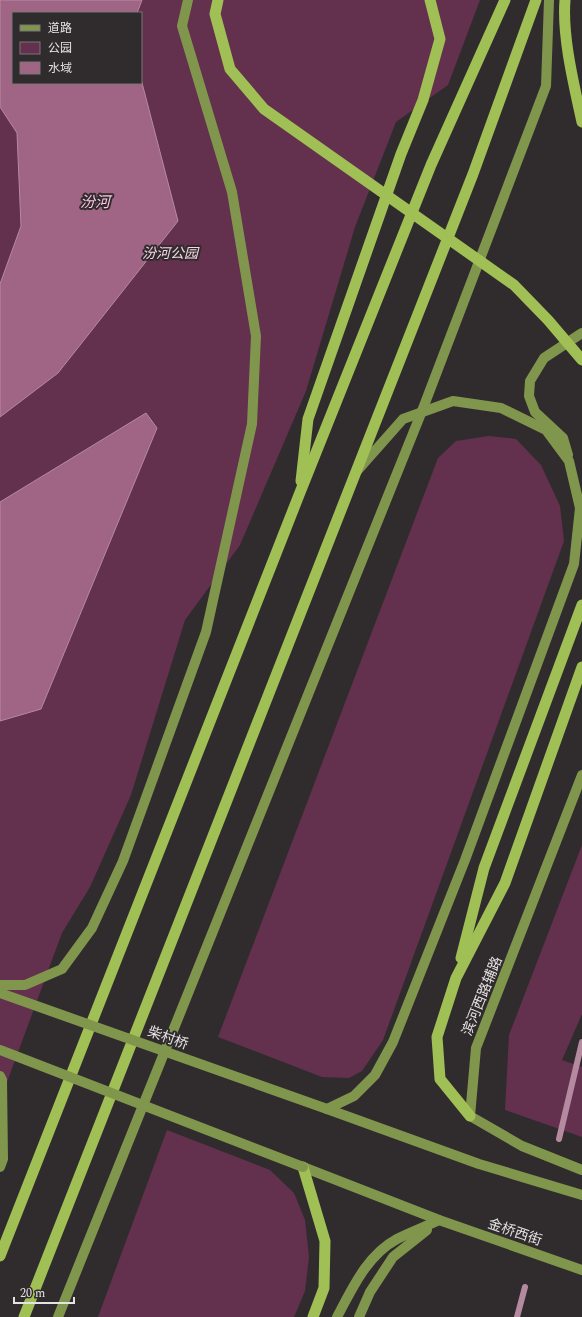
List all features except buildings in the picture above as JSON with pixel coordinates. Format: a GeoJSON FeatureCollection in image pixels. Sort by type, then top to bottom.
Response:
{"type":"FeatureCollection","features":[{"type":"Feature","properties":{"kind":"highway"},"geometry":{"type":"LineString","coordinates":[[218,0],[214,14],[230,69],[264,109],[514,285],[548,320],[582,360]]}},
{"type":"Feature","properties":{"kind":"highway"},"geometry":{"type":"LineString","coordinates":[[299,495],[308,419],[401,154],[423,100],[440,39],[430,0]]}},
{"type":"Feature","properties":{"kind":"highway"},"geometry":{"type":"LineString","coordinates":[[0,1256],[299,495],[431,165],[505,0]]}},
{"type":"Feature","properties":{"kind":"highway"},"geometry":{"type":"LineString","coordinates":[[24,1317],[473,174],[536,0]]}},
{"type":"Feature","properties":{"kind":"highway"},"geometry":{"type":"LineString","coordinates":[[565,0],[563,14],[574,88],[582,122]]}},
{"type":"Feature","properties":{"kind":"highway"},"geometry":{"type":"LineString","coordinates":[[470,1116],[440,1079],[436,1037],[456,978],[484,868],[582,605]]}},
{"type":"Feature","properties":{"kind":"highway"},"geometry":{"type":"LineString","coordinates":[[456,978],[505,883],[582,667]]}},
{"type":"Feature","properties":{"kind":"highway"},"geometry":{"type":"LineString","coordinates":[[303,1167],[325,1241],[324,1288],[313,1317]]}},
{"type":"Feature","properties":{"kind":"main road"},"geometry":{"type":"LineString","coordinates":[[0,985],[25,985],[62,969],[92,928],[123,861],[206,632],[252,424],[256,336],[232,192],[182,26],[188,0]]}},
{"type":"Feature","properties":{"kind":"main road"},"geometry":{"type":"LineString","coordinates":[[58,1317],[422,411],[546,86],[549,0]]}},
{"type":"Feature","properties":{"kind":"main road"},"geometry":{"type":"LineString","coordinates":[[327,1109],[354,1096],[375,1075],[394,1042],[465,860],[574,564],[580,508],[569,460],[563,438],[535,412],[529,396],[530,381],[544,358],[582,333]]}},
{"type":"Feature","properties":{"kind":"main road"},"geometry":{"type":"LineString","coordinates":[[356,472],[403,419],[453,401],[501,408],[546,430],[569,460]]}},
{"type":"Feature","properties":{"kind":"main road","name":"滨河西路辅路"},"geometry":{"type":"LineString","coordinates":[[470,1116],[476,1048],[582,775]]}},
{"type":"Feature","properties":{"kind":"main road","name":"柴村桥"},"geometry":{"type":"LineString","coordinates":[[0,993],[479,1164],[582,1195]]}},
{"type":"Feature","properties":{"kind":"main road"},"geometry":{"type":"LineString","coordinates":[[0,1050],[303,1167]]}},
{"type":"Feature","properties":{"kind":"main road"},"geometry":{"type":"LineString","coordinates":[[0,1076],[2,1080],[3,1159],[0,1166]]}},
{"type":"Feature","properties":{"kind":"main road"},"geometry":{"type":"LineString","coordinates":[[470,1116],[522,1146],[582,1170]]}},
{"type":"Feature","properties":{"kind":"main road","name":"金桥西街"},"geometry":{"type":"LineString","coordinates":[[303,1167],[439,1220],[582,1270]]}},
{"type":"Feature","properties":{"kind":"main road"},"geometry":{"type":"LineString","coordinates":[[337,1317],[354,1286],[373,1258],[395,1240],[439,1220]]}},
{"type":"Feature","properties":{"kind":"main road"},"geometry":{"type":"LineString","coordinates":[[359,1317],[370,1292],[393,1257],[439,1220]]}},
{"type":"Feature","properties":{"kind":"green space","name":"汾河公园"},"geometry":{"type":"Polygon","coordinates":[[[0,0],[480,0],[448,85],[396,122],[355,227],[306,391],[240,545],[185,620],[131,795],[90,887],[62,933],[0,1101],[0,0]]]}},
{"type":"Feature","properties":{"kind":"green space"},"geometry":{"type":"Polygon","coordinates":[[[489,436],[516,439],[541,465],[560,506],[564,541],[383,1040],[362,1071],[349,1078],[322,1077],[218,1037],[438,458],[456,441],[489,436]]]}},
{"type":"Feature","properties":{"kind":"green space"},"geometry":{"type":"Polygon","coordinates":[[[582,845],[582,1014],[562,1060],[582,1067],[582,1137],[505,1110],[509,1035],[582,845]]]}},
{"type":"Feature","properties":{"kind":"green space"},"geometry":{"type":"Polygon","coordinates":[[[167,1130],[270,1170],[294,1193],[305,1220],[309,1257],[305,1291],[294,1317],[98,1317],[167,1130]]]}},
{"type":"Feature","properties":{"kind":"water","name":"汾河"},"geometry":{"type":"Polygon","coordinates":[[[0,0],[142,0],[137,12],[12,12],[12,84],[142,83],[178,221],[58,373],[0,417],[0,284],[21,226],[17,133],[0,107],[0,0]]]}},
{"type":"Feature","properties":{"kind":"water"},"geometry":{"type":"Polygon","coordinates":[[[146,413],[157,428],[41,709],[0,721],[0,502],[146,413]]]}},
{"type":"Feature","properties":{"kind":"waterway"},"geometry":{"type":"LineString","coordinates":[[559,1139],[582,1042]]}},
{"type":"Feature","properties":{"kind":"waterway"},"geometry":{"type":"LineString","coordinates":[[517,1317],[525,1287]]}}]}
